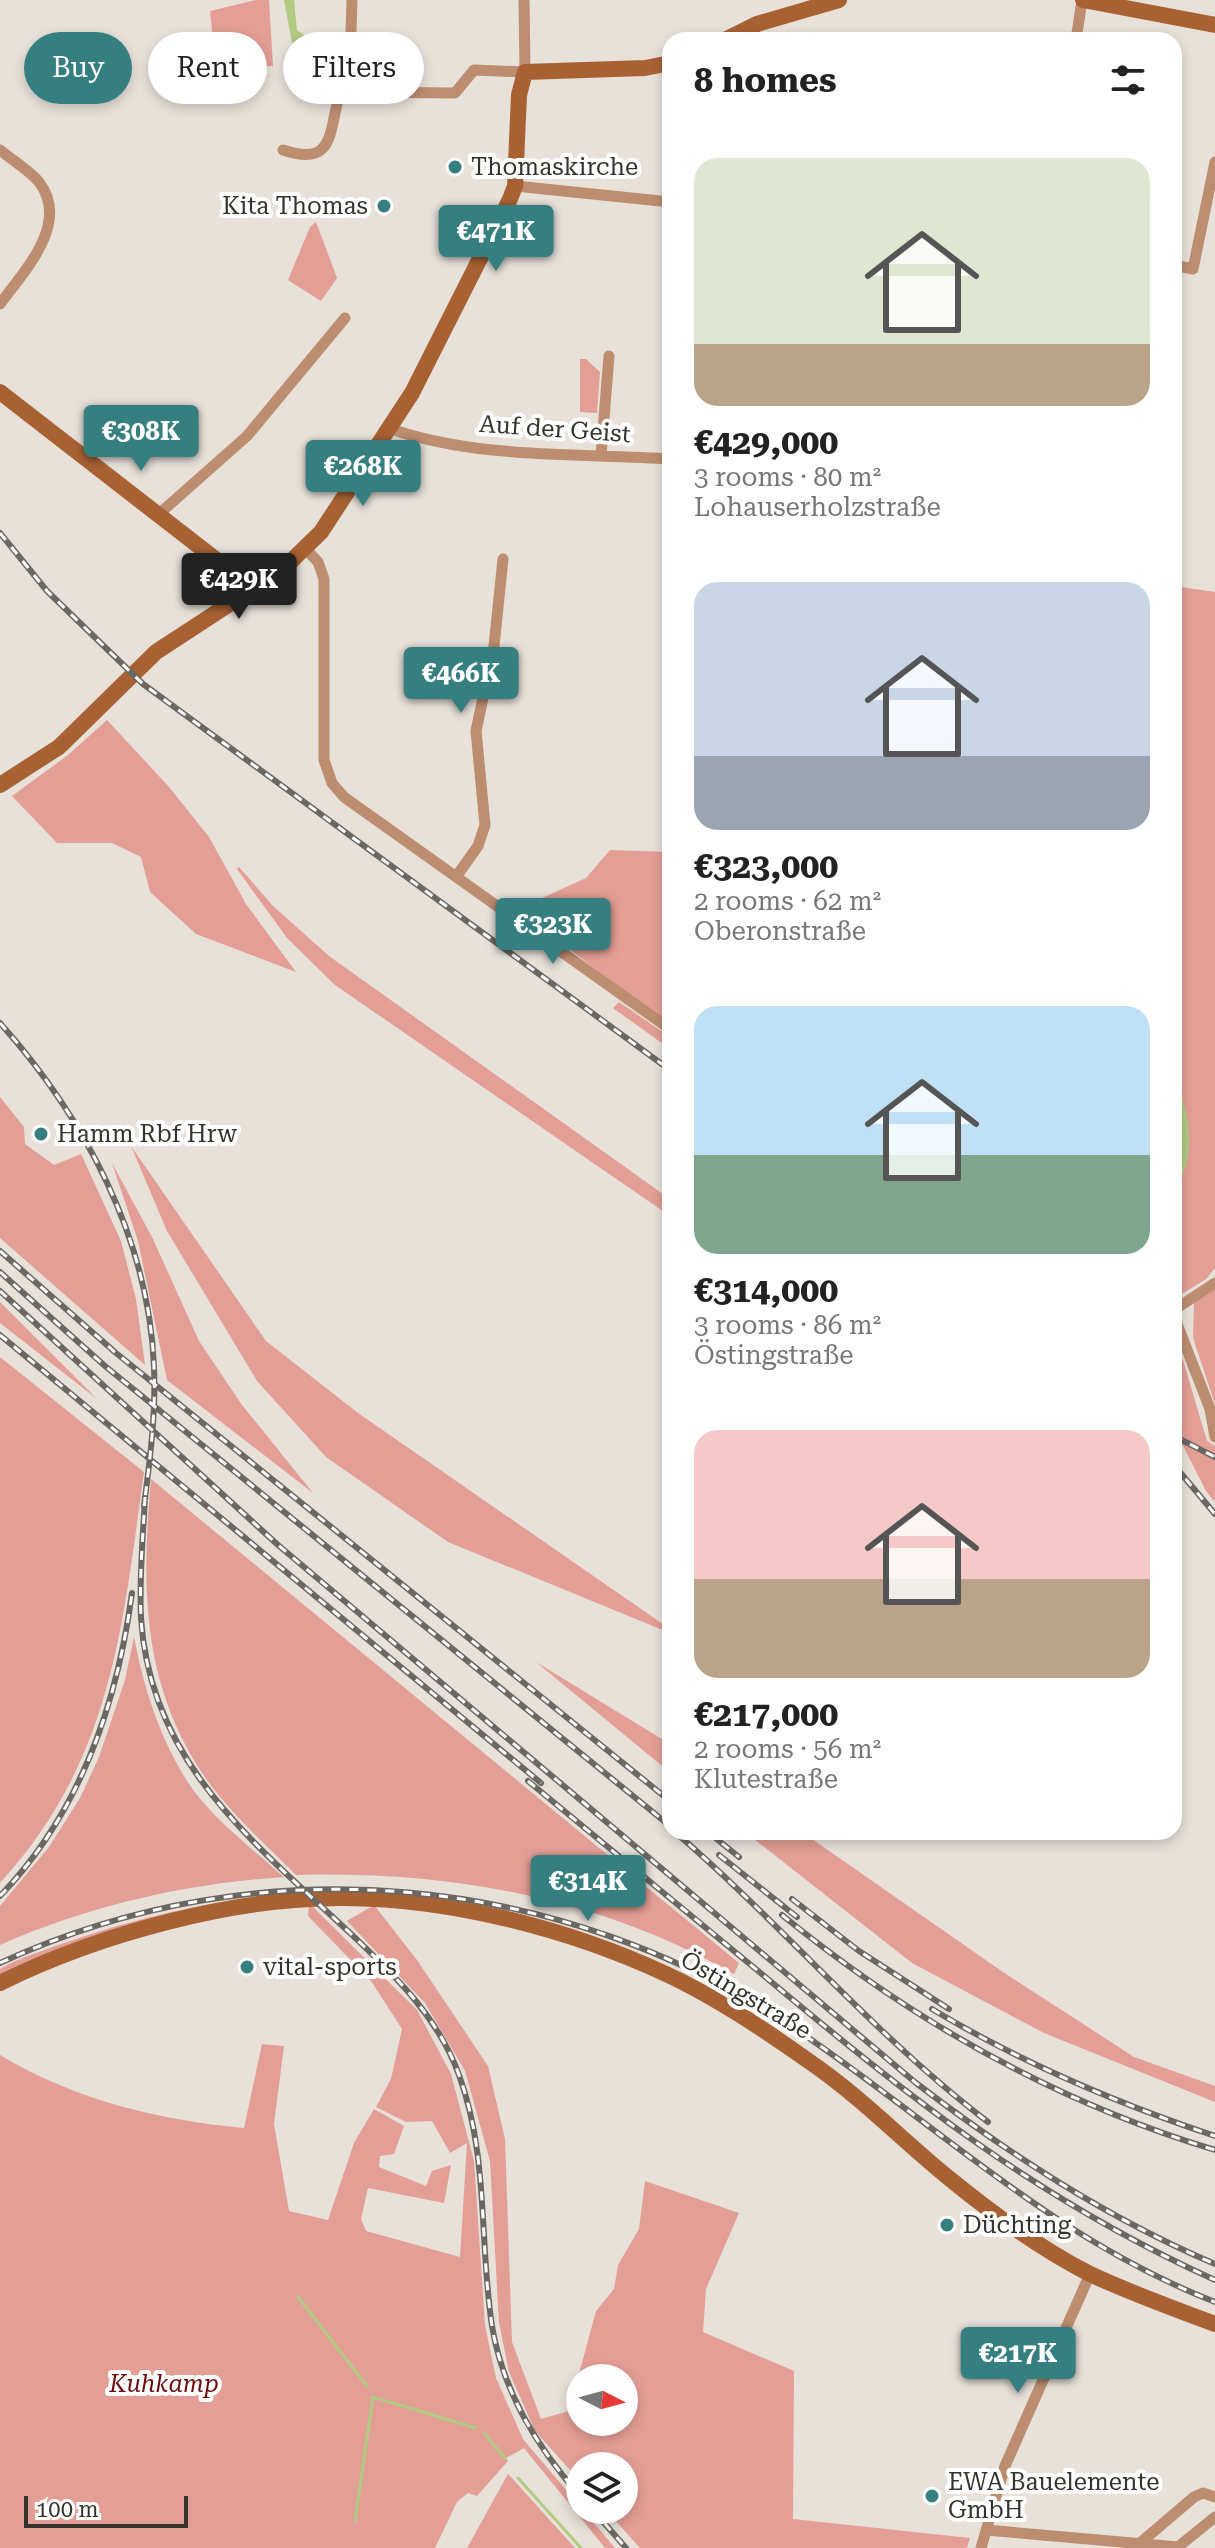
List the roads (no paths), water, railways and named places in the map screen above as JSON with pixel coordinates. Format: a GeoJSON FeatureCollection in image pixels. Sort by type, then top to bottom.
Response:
{"type":"FeatureCollection","features":[{"type":"Feature","properties":{"kind":"street"},"geometry":{"type":"LineString","coordinates":[[351,31],[352,0]]}},
{"type":"Feature","properties":{"kind":"street"},"geometry":{"type":"LineString","coordinates":[[0,785],[59,747],[144,662],[187,630],[254,589],[306,549],[332,517],[391,429],[457,306],[515,186],[519,95],[525,72],[524,0]]}},
{"type":"Feature","properties":{"kind":"street"},"geometry":{"type":"LineString","coordinates":[[741,32],[757,24],[839,0]]}},
{"type":"Feature","properties":{"kind":"street"},"geometry":{"type":"LineString","coordinates":[[1077,32],[1082,0],[1215,25]]}},
{"type":"Feature","properties":{"kind":"street"},"geometry":{"type":"LineString","coordinates":[[424,93],[455,93],[474,70],[525,72],[645,68],[662,65]]}},
{"type":"Feature","properties":{"kind":"street"},"geometry":{"type":"LineString","coordinates":[[283,150],[306,158],[317,154],[329,139],[337,104]]}},
{"type":"Feature","properties":{"kind":"street"},"geometry":{"type":"LineString","coordinates":[[0,150],[39,182],[48,206],[49,223],[43,245],[0,304]]}},
{"type":"Feature","properties":{"kind":"street"},"geometry":{"type":"LineString","coordinates":[[1182,267],[1193,269],[1215,162]]}},
{"type":"Feature","properties":{"kind":"street"},"geometry":{"type":"LineString","coordinates":[[515,186],[662,201]]}},
{"type":"Feature","properties":{"kind":"street"},"geometry":{"type":"LineString","coordinates":[[160,513],[247,436],[345,318]]}},
{"type":"Feature","properties":{"kind":"street"},"geometry":{"type":"LineString","coordinates":[[601,455],[609,356]]}},
{"type":"Feature","properties":{"kind":"street"},"geometry":{"type":"LineString","coordinates":[[0,392],[160,513],[254,589]]}},
{"type":"Feature","properties":{"kind":"street","name":"Auf der Geist"},"geometry":{"type":"LineString","coordinates":[[391,429],[421,439],[479,448],[662,459]]}},
{"type":"Feature","properties":{"kind":"street"},"geometry":{"type":"LineString","coordinates":[[306,549],[318,562],[324,579],[324,760],[332,783],[344,797],[662,1023]]}},
{"type":"Feature","properties":{"kind":"street"},"geometry":{"type":"LineString","coordinates":[[456,877],[478,846],[485,825],[476,731],[494,646],[503,559]]}},
{"type":"Feature","properties":{"kind":"street"},"geometry":{"type":"LineString","coordinates":[[1182,1305],[1215,1283]]}},
{"type":"Feature","properties":{"kind":"street"},"geometry":{"type":"LineString","coordinates":[[1182,1337],[1210,1409],[1215,1437]]}},
{"type":"Feature","properties":{"kind":"street","name":"Östingstraße"},"geometry":{"type":"LineString","coordinates":[[0,1983],[78,1950],[160,1924],[306,1901],[344,1898],[421,1905],[526,1925],[664,1973],[740,2016],[856,2097],[943,2174],[1000,2217],[1090,2274],[1215,2324]]}},
{"type":"Feature","properties":{"kind":"street"},"geometry":{"type":"LineString","coordinates":[[981,2548],[1005,2466],[1090,2274]]}},
{"type":"Feature","properties":{"kind":"street"},"geometry":{"type":"LineString","coordinates":[[1139,2544],[1194,2497],[1203,2493],[1215,2497]]}},
{"type":"Feature","properties":{"kind":"street"},"geometry":{"type":"LineString","coordinates":[[986,2530],[1182,2546],[1215,2517]]}},
{"type":"Feature","properties":{"kind":"waterway"},"geometry":{"type":"LineString","coordinates":[[298,2297],[367,2386]]}},
{"type":"Feature","properties":{"kind":"waterway"},"geometry":{"type":"LineString","coordinates":[[355,2521],[373,2397],[476,2428]]}},
{"type":"Feature","properties":{"kind":"waterway"},"geometry":{"type":"LineString","coordinates":[[484,2433],[505,2458]]}},
{"type":"Feature","properties":{"kind":"waterway"},"geometry":{"type":"LineString","coordinates":[[518,2478],[581,2548]]}},
{"type":"Feature","properties":{"kind":"railway"},"geometry":{"type":"LineString","coordinates":[[0,533],[47,591],[143,684],[662,1064]]}},
{"type":"Feature","properties":{"kind":"railway"},"geometry":{"type":"LineString","coordinates":[[0,1023],[31,1059],[84,1139],[107,1182],[140,1272],[154,1367],[152,1436],[144,1506]]}},
{"type":"Feature","properties":{"kind":"railway"},"geometry":{"type":"LineString","coordinates":[[0,1251],[116,1353],[662,1795]]}},
{"type":"Feature","properties":{"kind":"railway"},"geometry":{"type":"LineString","coordinates":[[0,1272],[105,1366],[662,1819]]}},
{"type":"Feature","properties":{"kind":"railway"},"geometry":{"type":"LineString","coordinates":[[0,1291],[278,1545],[916,2083],[1060,2183],[1136,2226],[1215,2264]]}},
{"type":"Feature","properties":{"kind":"railway"},"geometry":{"type":"LineString","coordinates":[[0,1335],[541,1783]]}},
{"type":"Feature","properties":{"kind":"railway"},"geometry":{"type":"LineString","coordinates":[[1182,1440],[1215,1457]]}},
{"type":"Feature","properties":{"kind":"railway"},"geometry":{"type":"LineString","coordinates":[[1182,1475],[1215,1514]]}},
{"type":"Feature","properties":{"kind":"railway"},"geometry":{"type":"LineString","coordinates":[[145,1497],[141,1618],[149,1669],[164,1715],[185,1757],[212,1795],[277,1865],[398,1980],[427,2015],[450,2054],[459,2075],[475,2137],[488,2294],[497,2350],[504,2374],[524,2417],[566,2478]]}},
{"type":"Feature","properties":{"kind":"railway"},"geometry":{"type":"LineString","coordinates":[[0,1896],[28,1864],[52,1829],[90,1755],[116,1676],[132,1593]]}},
{"type":"Feature","properties":{"kind":"railway"},"geometry":{"type":"LineString","coordinates":[[528,1781],[817,2020],[978,2144],[1090,2216],[1215,2280]]}},
{"type":"Feature","properties":{"kind":"railway"},"geometry":{"type":"LineString","coordinates":[[684,1840],[754,1904],[868,2017],[988,2122]]}},
{"type":"Feature","properties":{"kind":"railway"},"geometry":{"type":"LineString","coordinates":[[718,1840],[739,1857]]}},
{"type":"Feature","properties":{"kind":"railway"},"geometry":{"type":"LineString","coordinates":[[719,1855],[797,1917]]}},
{"type":"Feature","properties":{"kind":"railway"},"geometry":{"type":"LineString","coordinates":[[0,1963],[99,1925],[201,1901],[305,1890],[409,1892],[511,1908],[612,1937],[708,1978],[800,2032],[1050,2214],[1102,2247],[1215,2302]]}},
{"type":"Feature","properties":{"kind":"railway"},"geometry":{"type":"LineString","coordinates":[[792,1899],[859,1951],[949,2009]]}},
{"type":"Feature","properties":{"kind":"railway"},"geometry":{"type":"LineString","coordinates":[[782,1915],[882,1989],[987,2054],[1098,2108],[1215,2150]]}},
{"type":"Feature","properties":{"kind":"railway"},"geometry":{"type":"LineString","coordinates":[[932,2009],[1000,2047],[1070,2080],[1215,2136]]}},
{"type":"Feature","properties":{"kind":"railway"},"geometry":{"type":"LineString","coordinates":[[605,2524],[626,2548]]}},
{"type":"Feature","properties":{"kind":"place","name":"Thomaskirche"},"geometry":{"type":"Point","coordinates":[455,167]}},
{"type":"Feature","properties":{"kind":"place","name":"Kita Thomas"},"geometry":{"type":"Point","coordinates":[384,206]}},
{"type":"Feature","properties":{"kind":"place","name":"Hamm Rbf Hrw"},"geometry":{"type":"Point","coordinates":[41,1134]}},
{"type":"Feature","properties":{"kind":"place","name":"vital-sports"},"geometry":{"type":"Point","coordinates":[247,1967]}},
{"type":"Feature","properties":{"kind":"place","name":"Düchting"},"geometry":{"type":"Point","coordinates":[947,2225]}},
{"type":"Feature","properties":{"kind":"place","name":"EWA Bauelemente GmbH"},"geometry":{"type":"Point","coordinates":[932,2496]}},
{"type":"Feature","properties":{"kind":"park label","name":"Kuhkamp"},"geometry":{"type":"Point","coordinates":[164,2384]}}]}
